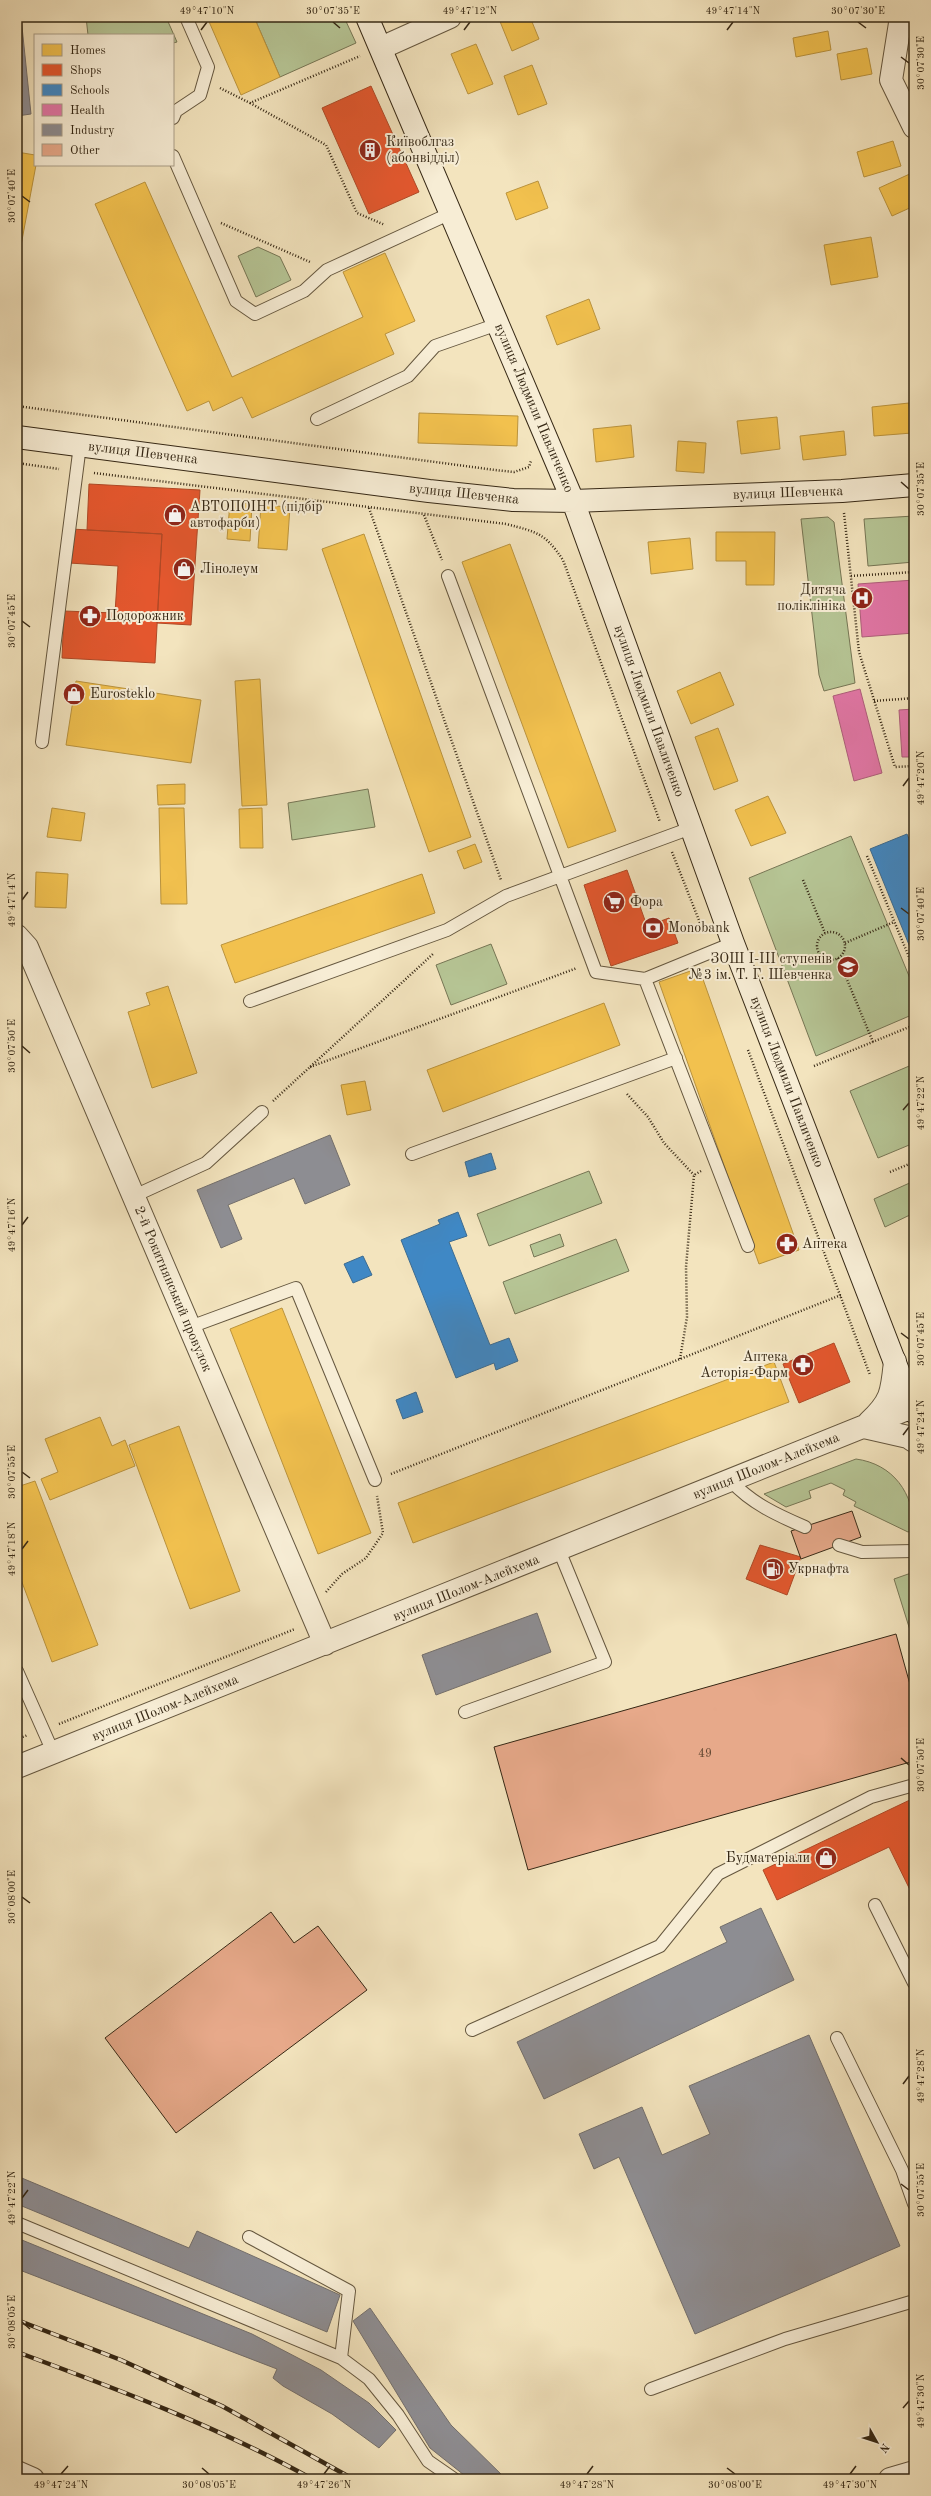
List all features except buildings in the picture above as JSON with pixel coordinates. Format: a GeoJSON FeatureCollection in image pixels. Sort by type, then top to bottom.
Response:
{"type":"FeatureCollection","features":[{"type":"Feature","properties":{"kind":"street","name":"вулиця Людмили Павличенко"},"geometry":{"type":"LineString","coordinates":[[367,17],[573,501],[733,943],[913,1409]]}},
{"type":"Feature","properties":{"kind":"street"},"geometry":{"type":"LineString","coordinates":[[381,48],[450,17]]}},
{"type":"Feature","properties":{"kind":"street"},"geometry":{"type":"LineString","coordinates":[[901,17],[891,80],[914,127]]}},
{"type":"Feature","properties":{"kind":"street","name":"вулиця Шевченка"},"geometry":{"type":"LineString","coordinates":[[17,437],[414,489],[513,500],[573,501],[842,491],[914,485]]}},
{"type":"Feature","properties":{"kind":"street","name":"2-й Рокитнянський провулок"},"geometry":{"type":"LineString","coordinates":[[17,936],[28,947],[325,1644]]}},
{"type":"Feature","properties":{"kind":"street"},"geometry":{"type":"LineString","coordinates":[[864,1427],[885,1408],[893,1388],[895,1361],[914,1372]]}},
{"type":"Feature","properties":{"kind":"street","name":"вулиця Шолом-Алейхема"},"geometry":{"type":"LineString","coordinates":[[17,1767],[864,1427],[913,1409]]}},
{"type":"Feature","properties":{"kind":"street"},"geometry":{"type":"LineString","coordinates":[[864,1427],[908,1437],[914,1441]]}},
{"type":"Feature","properties":{"kind":"street"},"geometry":{"type":"LineString","coordinates":[[17,2472],[33,2479]]}},
{"type":"Feature","properties":{"kind":"street"},"geometry":{"type":"LineString","coordinates":[[890,2479],[914,2472]]}},
{"type":"Feature","properties":{"kind":"lane"},"geometry":{"type":"LineString","coordinates":[[174,116],[176,111],[200,95],[208,67],[186,17]]}},
{"type":"Feature","properties":{"kind":"lane"},"geometry":{"type":"LineString","coordinates":[[174,158],[236,301],[255,314],[304,291],[327,270],[451,213]]}},
{"type":"Feature","properties":{"kind":"lane"},"geometry":{"type":"LineString","coordinates":[[317,419],[408,376],[435,346],[498,324]]}},
{"type":"Feature","properties":{"kind":"lane"},"geometry":{"type":"LineString","coordinates":[[42,742],[80,445]]}},
{"type":"Feature","properties":{"kind":"lane"},"geometry":{"type":"LineString","coordinates":[[448,576],[596,972],[645,979],[733,943]]}},
{"type":"Feature","properties":{"kind":"lane"},"geometry":{"type":"LineString","coordinates":[[250,1001],[447,930],[506,896],[691,828]]}},
{"type":"Feature","properties":{"kind":"lane"},"geometry":{"type":"LineString","coordinates":[[645,979],[748,1246]]}},
{"type":"Feature","properties":{"kind":"lane"},"geometry":{"type":"LineString","coordinates":[[412,1154],[676,1058]]}},
{"type":"Feature","properties":{"kind":"lane"},"geometry":{"type":"LineString","coordinates":[[134,1196],[206,1163],[262,1112]]}},
{"type":"Feature","properties":{"kind":"lane"},"geometry":{"type":"LineString","coordinates":[[190,1327],[296,1288],[375,1480]]}},
{"type":"Feature","properties":{"kind":"lane"},"geometry":{"type":"LineString","coordinates":[[731,1481],[744,1495],[763,1507],[805,1527]]}},
{"type":"Feature","properties":{"kind":"lane"},"geometry":{"type":"LineString","coordinates":[[839,1545],[862,1552],[914,1551]]}},
{"type":"Feature","properties":{"kind":"lane"},"geometry":{"type":"LineString","coordinates":[[465,1712],[605,1662],[559,1550]]}},
{"type":"Feature","properties":{"kind":"lane"},"geometry":{"type":"LineString","coordinates":[[17,1671],[53,1752]]}},
{"type":"Feature","properties":{"kind":"lane"},"geometry":{"type":"LineString","coordinates":[[472,2030],[660,1946],[718,1874],[871,1798],[914,1785]]}},
{"type":"Feature","properties":{"kind":"lane"},"geometry":{"type":"LineString","coordinates":[[876,1905],[910,1965],[914,1983]]}},
{"type":"Feature","properties":{"kind":"lane"},"geometry":{"type":"LineString","coordinates":[[837,2038],[902,2170],[914,2204]]}},
{"type":"Feature","properties":{"kind":"lane"},"geometry":{"type":"LineString","coordinates":[[17,2223],[341,2358],[369,2379],[398,2414],[428,2461],[454,2479]]}},
{"type":"Feature","properties":{"kind":"lane"},"geometry":{"type":"LineString","coordinates":[[249,2237],[349,2291],[341,2358]]}},
{"type":"Feature","properties":{"kind":"lane"},"geometry":{"type":"LineString","coordinates":[[651,2389],[785,2339],[914,2301]]}},
{"type":"Feature","properties":{"kind":"path"},"geometry":{"type":"LineString","coordinates":[[250,103],[381,48]]}},
{"type":"Feature","properties":{"kind":"path"},"geometry":{"type":"LineString","coordinates":[[205,81],[250,103],[326,145],[357,212],[405,234]]}},
{"type":"Feature","properties":{"kind":"path"},"geometry":{"type":"LineString","coordinates":[[198,212],[327,270]]}},
{"type":"Feature","properties":{"kind":"path"},"geometry":{"type":"LineString","coordinates":[[17,406],[495,470]]}},
{"type":"Feature","properties":{"kind":"path"},"geometry":{"type":"LineString","coordinates":[[360,482],[506,896]]}},
{"type":"Feature","properties":{"kind":"path"},"geometry":{"type":"LineString","coordinates":[[414,489],[448,576]]}},
{"type":"Feature","properties":{"kind":"path"},"geometry":{"type":"LineString","coordinates":[[842,491],[859,652],[895,767],[914,766]]}},
{"type":"Feature","properties":{"kind":"path"},"geometry":{"type":"LineString","coordinates":[[851,576],[914,572]]}},
{"type":"Feature","properties":{"kind":"path"},"geometry":{"type":"LineString","coordinates":[[874,701],[914,698]]}},
{"type":"Feature","properties":{"kind":"path"},"geometry":{"type":"LineString","coordinates":[[867,856],[914,969]]}},
{"type":"Feature","properties":{"kind":"path"},"geometry":{"type":"LineString","coordinates":[[803,880],[825,933]]}},
{"type":"Feature","properties":{"kind":"path"},"geometry":{"type":"LineString","coordinates":[[845,943],[894,922]]}},
{"type":"Feature","properties":{"kind":"path"},"geometry":{"type":"LineString","coordinates":[[262,1112],[441,947],[447,930]]}},
{"type":"Feature","properties":{"kind":"path"},"geometry":{"type":"LineString","coordinates":[[825,933],[838,934],[845,943],[844,951],[838,958],[825,959],[818,952],[817,944],[825,933]]}},
{"type":"Feature","properties":{"kind":"path"},"geometry":{"type":"LineString","coordinates":[[838,958],[873,1042]]}},
{"type":"Feature","properties":{"kind":"path"},"geometry":{"type":"LineString","coordinates":[[310,1068],[593,962]]}},
{"type":"Feature","properties":{"kind":"path"},"geometry":{"type":"LineString","coordinates":[[814,1066],[914,1025]]}},
{"type":"Feature","properties":{"kind":"path"},"geometry":{"type":"LineString","coordinates":[[614,1081],[648,1117],[664,1143],[694,1175],[686,1267],[687,1317],[679,1360]]}},
{"type":"Feature","properties":{"kind":"path"},"geometry":{"type":"LineString","coordinates":[[890,1172],[914,1162]]}},
{"type":"Feature","properties":{"kind":"path"},"geometry":{"type":"LineString","coordinates":[[694,1175],[716,1164]]}},
{"type":"Feature","properties":{"kind":"path"},"geometry":{"type":"LineString","coordinates":[[310,1610],[342,1574],[366,1558],[383,1533],[375,1480],[841,1295],[869,1370],[870,1381]]}},
{"type":"Feature","properties":{"kind":"green space"},"geometry":{"type":"Polygon","coordinates":[[[86,17],[166,17],[173,34],[88,34],[86,17]]]}},
{"type":"Feature","properties":{"kind":"green space"},"geometry":{"type":"Polygon","coordinates":[[[254,17],[344,17],[356,43],[280,77],[254,17]]]}},
{"type":"Feature","properties":{"kind":"green space"},"geometry":{"type":"Polygon","coordinates":[[[174,35],[177,42],[174,43],[174,35]]]}},
{"type":"Feature","properties":{"kind":"green space"},"geometry":{"type":"Polygon","coordinates":[[[258,247],[280,257],[291,280],[256,297],[238,256],[258,247]]]}},
{"type":"Feature","properties":{"kind":"green space"},"geometry":{"type":"Polygon","coordinates":[[[914,516],[914,562],[868,566],[864,519],[914,516]]]}},
{"type":"Feature","properties":{"kind":"green space"},"geometry":{"type":"Polygon","coordinates":[[[828,517],[834,522],[855,683],[824,691],[819,675],[801,519],[828,517]]]}},
{"type":"Feature","properties":{"kind":"green space"},"geometry":{"type":"Polygon","coordinates":[[[368,789],[375,827],[292,840],[288,803],[368,789]]]}},
{"type":"Feature","properties":{"kind":"green space"},"geometry":{"type":"Polygon","coordinates":[[[851,836],[914,988],[914,1014],[816,1056],[749,878],[851,836]]]}},
{"type":"Feature","properties":{"kind":"green space"},"geometry":{"type":"Polygon","coordinates":[[[491,944],[507,984],[451,1005],[436,965],[491,944]]]}},
{"type":"Feature","properties":{"kind":"green space"},"geometry":{"type":"Polygon","coordinates":[[[914,1064],[914,1143],[878,1158],[850,1091],[914,1064]]]}},
{"type":"Feature","properties":{"kind":"green space"},"geometry":{"type":"Polygon","coordinates":[[[589,1171],[602,1203],[489,1246],[477,1214],[589,1171]]]}},
{"type":"Feature","properties":{"kind":"green space"},"geometry":{"type":"Polygon","coordinates":[[[914,1181],[914,1213],[885,1227],[874,1199],[914,1181]]]}},
{"type":"Feature","properties":{"kind":"green space"},"geometry":{"type":"Polygon","coordinates":[[[560,1234],[564,1246],[534,1257],[530,1245],[560,1234]]]}},
{"type":"Feature","properties":{"kind":"green space"},"geometry":{"type":"Polygon","coordinates":[[[616,1239],[629,1271],[515,1314],[503,1282],[616,1239]]]}},
{"type":"Feature","properties":{"kind":"green space"},"geometry":{"type":"Polygon","coordinates":[[[856,1459],[881,1467],[899,1482],[910,1504],[914,1530],[908,1532],[854,1506],[856,1502],[843,1495],[845,1490],[831,1483],[809,1491],[811,1498],[786,1507],[764,1494],[856,1459]]]}},
{"type":"Feature","properties":{"kind":"green space"},"geometry":{"type":"Polygon","coordinates":[[[914,1572],[914,1643],[894,1579],[914,1572]]]}},
{"type":"Feature","properties":{"kind":"railway"},"geometry":{"type":"LineString","coordinates":[[17,2320],[121,2360],[222,2406],[353,2479]]}},
{"type":"Feature","properties":{"kind":"railway"},"geometry":{"type":"LineString","coordinates":[[17,2352],[167,2410],[241,2442],[312,2479]]}},
{"type":"Feature","properties":{"kind":"place","name":"Київоблгаз (абонвідділ)"},"geometry":{"type":"Point","coordinates":[370,150]}},
{"type":"Feature","properties":{"kind":"place","name":"АВТОПОІНТ (підбір автофарби)"},"geometry":{"type":"Point","coordinates":[175,515]}},
{"type":"Feature","properties":{"kind":"place","name":"Лінолеум"},"geometry":{"type":"Point","coordinates":[184,569]}},
{"type":"Feature","properties":{"kind":"place","name":"Дитяча поліклініка"},"geometry":{"type":"Point","coordinates":[862,598]}},
{"type":"Feature","properties":{"kind":"place","name":"Подорожник"},"geometry":{"type":"Point","coordinates":[90,616]}},
{"type":"Feature","properties":{"kind":"place","name":"Eurosteklo"},"geometry":{"type":"Point","coordinates":[74,694]}},
{"type":"Feature","properties":{"kind":"place","name":"Фора"},"geometry":{"type":"Point","coordinates":[614,902]}},
{"type":"Feature","properties":{"kind":"place","name":"Monobank"},"geometry":{"type":"Point","coordinates":[653,928]}},
{"type":"Feature","properties":{"kind":"place","name":"ЗОШ І-ІІІ ступенів №3 ім. Т. Г. Шевченка"},"geometry":{"type":"Point","coordinates":[848,967]}},
{"type":"Feature","properties":{"kind":"place","name":"Аптека"},"geometry":{"type":"Point","coordinates":[787,1244]}},
{"type":"Feature","properties":{"kind":"place","name":"Аптека Асторія-Фарм"},"geometry":{"type":"Point","coordinates":[803,1365]}},
{"type":"Feature","properties":{"kind":"place","name":"Укрнафта"},"geometry":{"type":"Point","coordinates":[773,1569]}},
{"type":"Feature","properties":{"kind":"place","name":"Будматеріали"},"geometry":{"type":"Point","coordinates":[826,1858]}}]}
